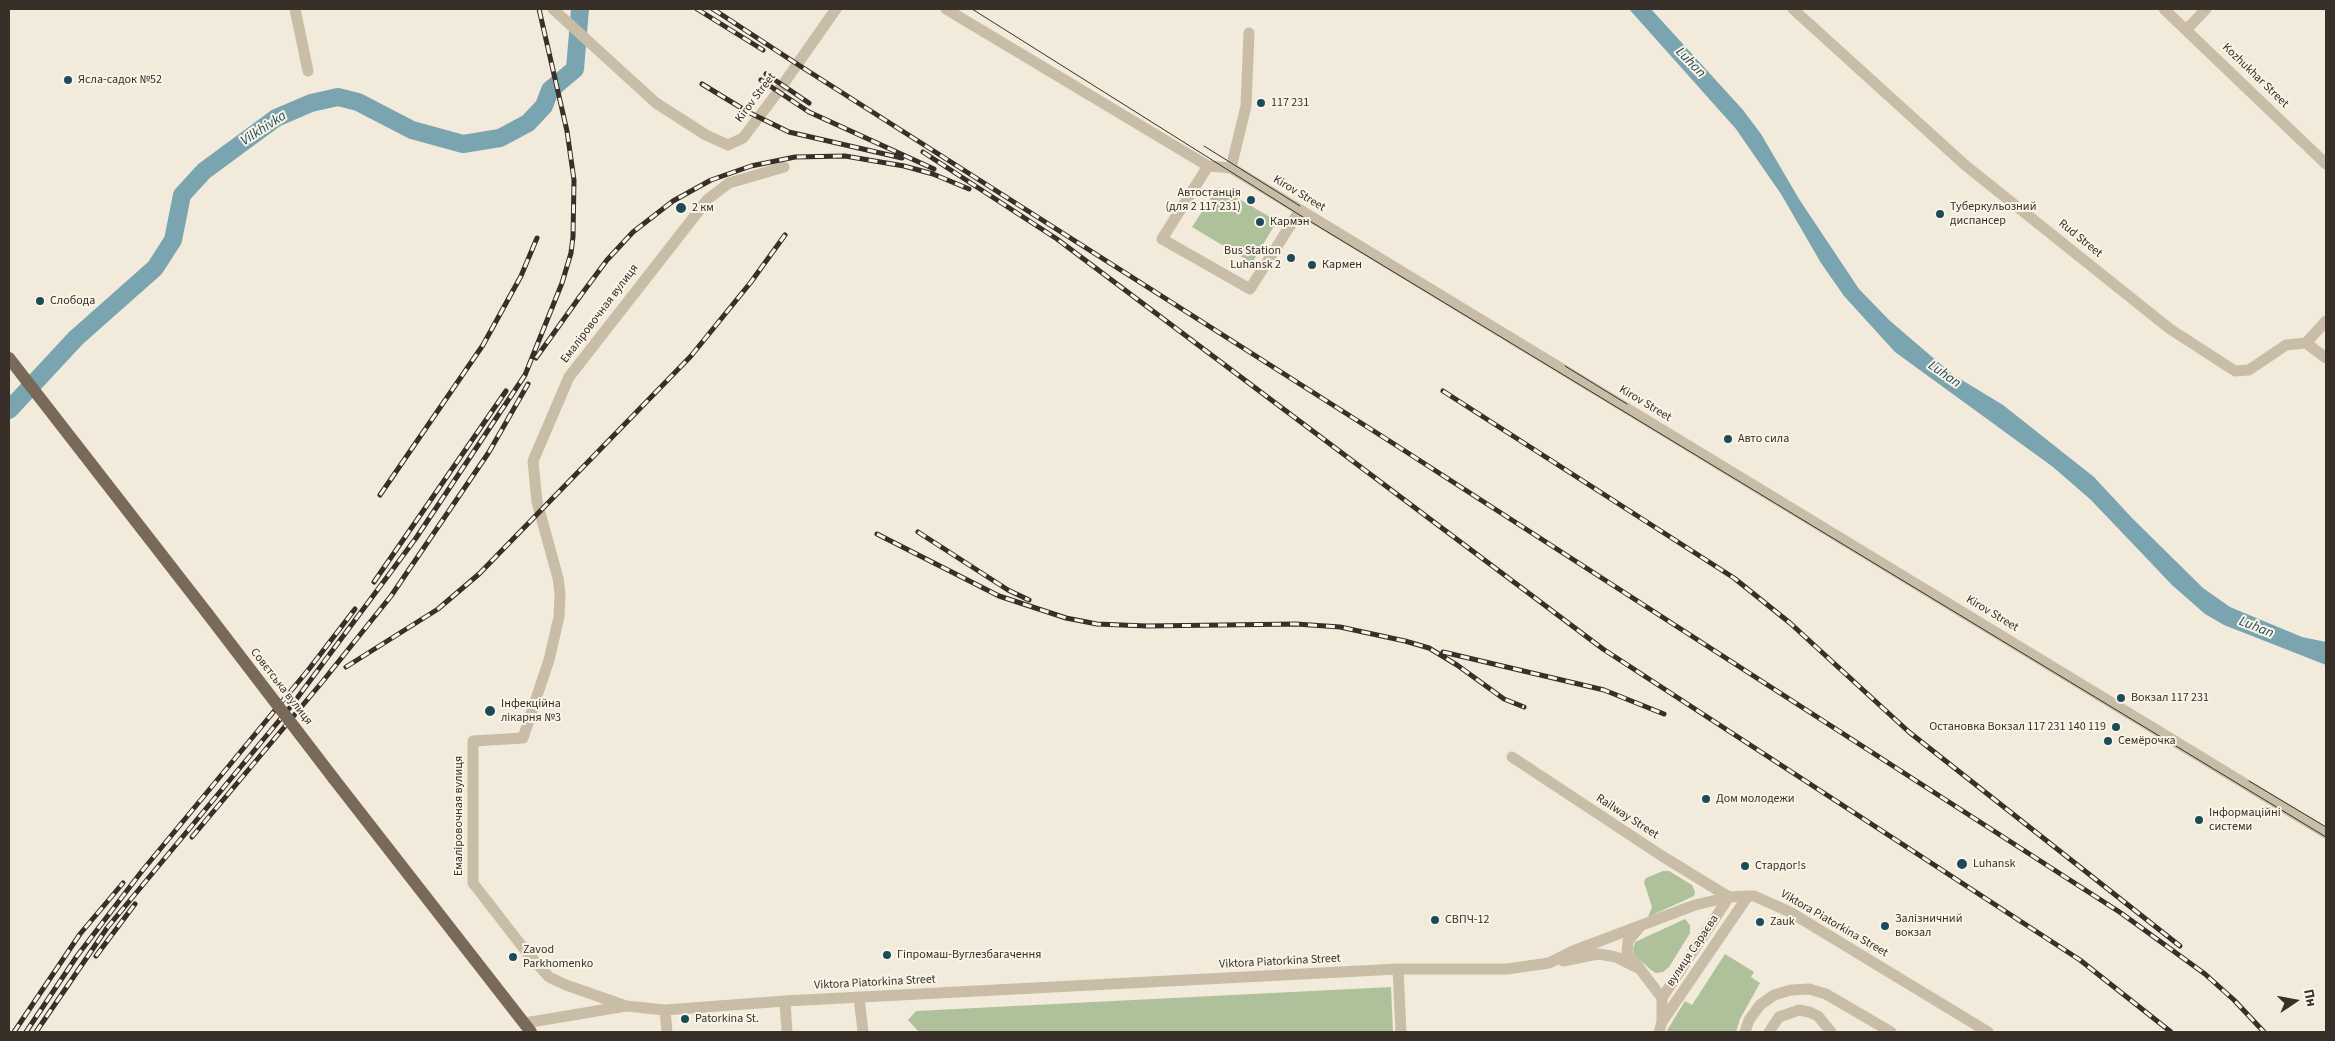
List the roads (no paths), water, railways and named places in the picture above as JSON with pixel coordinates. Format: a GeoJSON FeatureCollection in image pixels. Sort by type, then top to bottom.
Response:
{"type":"FeatureCollection","features":[{"type":"Feature","properties":{"kind":"main road","name":"Совєтська вулиця"},"geometry":{"type":"LineString","coordinates":[[9,359],[528,1028]]}},
{"type":"Feature","properties":{"kind":"street"},"geometry":{"type":"LineString","coordinates":[[295,9],[308,71]]}},
{"type":"Feature","properties":{"kind":"street","name":"Kirov Street"},"geometry":{"type":"LineString","coordinates":[[557,13],[656,103],[706,136],[728,145],[743,138],[836,9]]}},
{"type":"Feature","properties":{"kind":"street","name":"Kirov Street"},"geometry":{"type":"LineString","coordinates":[[946,9],[1208,166],[1231,168],[2326,833]]}},
{"type":"Feature","properties":{"kind":"street","name":"Rud Street"},"geometry":{"type":"LineString","coordinates":[[1793,9],[1965,165],[2170,328],[2235,371],[2249,370],[2286,345],[2306,343]]}},
{"type":"Feature","properties":{"kind":"street","name":"Kozhukhar Street"},"geometry":{"type":"LineString","coordinates":[[2164,9],[2326,164]]}},
{"type":"Feature","properties":{"kind":"street"},"geometry":{"type":"LineString","coordinates":[[2187,29],[2206,9]]}},
{"type":"Feature","properties":{"kind":"street"},"geometry":{"type":"LineString","coordinates":[[1231,168],[1246,106],[1249,33]]}},
{"type":"Feature","properties":{"kind":"street"},"geometry":{"type":"LineString","coordinates":[[1208,166],[1162,239],[1250,289],[1300,210]]}},
{"type":"Feature","properties":{"kind":"street","name":"Емаліровочная вулиця"},"geometry":{"type":"LineString","coordinates":[[626,1006],[549,977],[473,883],[473,741],[523,738],[549,660],[559,617],[560,593],[558,578],[537,502],[533,461],[570,376],[708,199],[730,183],[784,167]]}},
{"type":"Feature","properties":{"kind":"street"},"geometry":{"type":"LineString","coordinates":[[2326,321],[2306,343],[2326,358]]}},
{"type":"Feature","properties":{"kind":"street","name":"Railway Street"},"geometry":{"type":"LineString","coordinates":[[1512,757],[1662,856],[1729,897]]}},
{"type":"Feature","properties":{"kind":"street","name":"вулиця Сараєва"},"geometry":{"type":"LineString","coordinates":[[1661,1027],[1748,896]]}},
{"type":"Feature","properties":{"kind":"street","name":"Viktora Piatorkina Street"},"geometry":{"type":"LineString","coordinates":[[528,1028],[626,1006],[665,1010],[785,1001],[1398,969],[1507,969],[1549,963],[1573,951],[1695,905],[1729,897],[1754,896],[1790,912],[1988,1032]]}},
{"type":"Feature","properties":{"kind":"street"},"geometry":{"type":"LineString","coordinates":[[1661,1027],[1662,998],[1729,897]]}},
{"type":"Feature","properties":{"kind":"street"},"geometry":{"type":"LineString","coordinates":[[1641,926],[1628,940],[1628,953],[1662,998]]}},
{"type":"Feature","properties":{"kind":"street"},"geometry":{"type":"LineString","coordinates":[[1549,963],[1598,954],[1616,957],[1640,970]]}},
{"type":"Feature","properties":{"kind":"street"},"geometry":{"type":"LineString","coordinates":[[1398,969],[1401,1032]]}},
{"type":"Feature","properties":{"kind":"street"},"geometry":{"type":"LineString","coordinates":[[1745,1032],[1749,1020],[1760,1005],[1774,995],[1791,990],[1809,989],[1826,994],[1891,1032]]}},
{"type":"Feature","properties":{"kind":"street"},"geometry":{"type":"LineString","coordinates":[[859,997],[863,1032]]}},
{"type":"Feature","properties":{"kind":"street"},"geometry":{"type":"LineString","coordinates":[[785,1001],[787,1032]]}},
{"type":"Feature","properties":{"kind":"street"},"geometry":{"type":"LineString","coordinates":[[665,1010],[667,1032]]}},
{"type":"Feature","properties":{"kind":"street"},"geometry":{"type":"LineString","coordinates":[[1769,1032],[1779,1017],[1799,1010],[1818,1016],[1831,1032]]}},
{"type":"Feature","properties":{"kind":"water","name":"Luhan"},"geometry":{"type":"Polygon","coordinates":[[[1629,9],[1651,9],[1743,110],[1761,134],[1799,199],[1859,289],[1889,320],[1952,374],[2003,405],[2094,477],[2132,518],[2203,588],[2230,607],[2302,637],[2326,642],[2326,665],[2224,625],[2205,614],[2172,585],[2091,500],[2053,467],[1895,352],[1844,296],[1821,263],[1781,194],[1736,129],[1629,9]]]}},
{"type":"Feature","properties":{"kind":"waterway","name":"Vilkhivka"},"geometry":{"type":"LineString","coordinates":[[9,410],[76,338],[155,268],[173,240],[182,195],[204,171],[276,118],[311,103],[338,97],[358,102],[412,130],[463,144],[500,138],[528,123],[544,106],[550,90],[575,69],[580,9]]}},
{"type":"Feature","properties":{"kind":"tram line"},"geometry":{"type":"LineString","coordinates":[[972,9],[1298,214],[2326,837]]}},
{"type":"Feature","properties":{"kind":"tram line"},"geometry":{"type":"LineString","coordinates":[[1204,146],[1300,206]]}},
{"type":"Feature","properties":{"kind":"tram line"},"geometry":{"type":"LineString","coordinates":[[1565,366],[1627,404]]}},
{"type":"Feature","properties":{"kind":"tram line"},"geometry":{"type":"LineString","coordinates":[[2249,781],[2326,827]]}},
{"type":"Feature","properties":{"kind":"railway"},"geometry":{"type":"LineString","coordinates":[[36,1032],[107,928],[292,705],[416,538],[525,375],[562,283],[571,253],[573,237],[574,180],[567,131],[539,9]]}},
{"type":"Feature","properties":{"kind":"railway"},"geometry":{"type":"LineString","coordinates":[[697,9],[763,50]]}},
{"type":"Feature","properties":{"kind":"railway"},"geometry":{"type":"LineString","coordinates":[[713,9],[1391,442],[2121,913],[2205,974],[2234,1000],[2264,1032]]}},
{"type":"Feature","properties":{"kind":"railway"},"geometry":{"type":"LineString","coordinates":[[766,74],[809,103]]}},
{"type":"Feature","properties":{"kind":"railway"},"geometry":{"type":"LineString","coordinates":[[761,80],[809,112],[934,169]]}},
{"type":"Feature","properties":{"kind":"railway"},"geometry":{"type":"LineString","coordinates":[[702,84],[748,112],[789,132],[902,158]]}},
{"type":"Feature","properties":{"kind":"railway"},"geometry":{"type":"LineString","coordinates":[[923,152],[1057,239],[1603,649],[2080,960],[2171,1032]]}},
{"type":"Feature","properties":{"kind":"railway"},"geometry":{"type":"LineString","coordinates":[[578,299],[607,260],[633,232],[673,201],[711,180],[751,166],[795,157],[845,156],[904,166],[933,174],[969,189]]}},
{"type":"Feature","properties":{"kind":"railway"},"geometry":{"type":"LineString","coordinates":[[346,667],[438,609],[479,574],[691,356],[751,282],[785,235]]}},
{"type":"Feature","properties":{"kind":"railway"},"geometry":{"type":"LineString","coordinates":[[380,495],[483,345],[521,276],[537,238]]}},
{"type":"Feature","properties":{"kind":"railway"},"geometry":{"type":"LineString","coordinates":[[536,358],[581,295]]}},
{"type":"Feature","properties":{"kind":"railway"},"geometry":{"type":"LineString","coordinates":[[192,837],[323,681],[391,596],[489,452],[528,384]]}},
{"type":"Feature","properties":{"kind":"railway"},"geometry":{"type":"LineString","coordinates":[[374,582],[506,391]]}},
{"type":"Feature","properties":{"kind":"railway"},"geometry":{"type":"LineString","coordinates":[[1443,391],[1734,578],[1790,623],[1909,732],[2180,946]]}},
{"type":"Feature","properties":{"kind":"railway"},"geometry":{"type":"LineString","coordinates":[[918,532],[1008,590],[1029,600]]}},
{"type":"Feature","properties":{"kind":"railway"},"geometry":{"type":"LineString","coordinates":[[877,534],[999,596],[1066,618],[1097,624],[1147,626],[1296,624],[1340,627],[1405,641],[1429,648],[1457,665],[1504,699],[1524,707]]}},
{"type":"Feature","properties":{"kind":"railway"},"geometry":{"type":"LineString","coordinates":[[26,1032],[77,956],[142,871],[309,669],[355,609]]}},
{"type":"Feature","properties":{"kind":"railway"},"geometry":{"type":"LineString","coordinates":[[1443,652],[1604,690],[1664,714]]}},
{"type":"Feature","properties":{"kind":"railway"},"geometry":{"type":"LineString","coordinates":[[14,1032],[80,934],[123,883]]}},
{"type":"Feature","properties":{"kind":"railway"},"geometry":{"type":"LineString","coordinates":[[96,956],[135,904]]}},
{"type":"Feature","properties":{"kind":"place","name":"Ясла-садок №52"},"geometry":{"type":"Point","coordinates":[68,80]}},
{"type":"Feature","properties":{"kind":"place","name":"117 231"},"geometry":{"type":"Point","coordinates":[1261,103]}},
{"type":"Feature","properties":{"kind":"place","name":"Автостанція (для 2 117 231)"},"geometry":{"type":"Point","coordinates":[1251,200]}},
{"type":"Feature","properties":{"kind":"place","name":"2 км"},"geometry":{"type":"Point","coordinates":[681,208]}},
{"type":"Feature","properties":{"kind":"place","name":"Туберкульозний диспансер"},"geometry":{"type":"Point","coordinates":[1940,214]}},
{"type":"Feature","properties":{"kind":"place","name":"Кармэн"},"geometry":{"type":"Point","coordinates":[1260,222]}},
{"type":"Feature","properties":{"kind":"place","name":"Bus Station Luhansk 2"},"geometry":{"type":"Point","coordinates":[1291,258]}},
{"type":"Feature","properties":{"kind":"place","name":"Кармен"},"geometry":{"type":"Point","coordinates":[1312,265]}},
{"type":"Feature","properties":{"kind":"place","name":"Слобода"},"geometry":{"type":"Point","coordinates":[40,301]}},
{"type":"Feature","properties":{"kind":"place","name":"Авто сила"},"geometry":{"type":"Point","coordinates":[1728,439]}},
{"type":"Feature","properties":{"kind":"place","name":"Вокзал 117 231"},"geometry":{"type":"Point","coordinates":[2121,698]}},
{"type":"Feature","properties":{"kind":"place","name":"Інфекційна лікарня №3"},"geometry":{"type":"Point","coordinates":[490,711]}},
{"type":"Feature","properties":{"kind":"place","name":"Остановка Вокзал 117 231 140 119"},"geometry":{"type":"Point","coordinates":[2116,727]}},
{"type":"Feature","properties":{"kind":"place","name":"Семёрочка"},"geometry":{"type":"Point","coordinates":[2108,741]}},
{"type":"Feature","properties":{"kind":"place","name":"Дом молодежи"},"geometry":{"type":"Point","coordinates":[1706,799]}},
{"type":"Feature","properties":{"kind":"place","name":"Інформаційні системи"},"geometry":{"type":"Point","coordinates":[2199,820]}},
{"type":"Feature","properties":{"kind":"place","name":"Luhansk"},"geometry":{"type":"Point","coordinates":[1962,864]}},
{"type":"Feature","properties":{"kind":"place","name":"Стардог!s"},"geometry":{"type":"Point","coordinates":[1745,866]}},
{"type":"Feature","properties":{"kind":"place","name":"СВПЧ-12"},"geometry":{"type":"Point","coordinates":[1435,920]}},
{"type":"Feature","properties":{"kind":"place","name":"Zauk"},"geometry":{"type":"Point","coordinates":[1760,922]}},
{"type":"Feature","properties":{"kind":"place","name":"Залізничний вокзал"},"geometry":{"type":"Point","coordinates":[1885,926]}},
{"type":"Feature","properties":{"kind":"place","name":"Гіпромаш-Вуглезбагачення"},"geometry":{"type":"Point","coordinates":[887,955]}},
{"type":"Feature","properties":{"kind":"place","name":"Zavod Parkhomenko"},"geometry":{"type":"Point","coordinates":[513,957]}},
{"type":"Feature","properties":{"kind":"place","name":"Patorkina St."},"geometry":{"type":"Point","coordinates":[685,1019]}}]}
